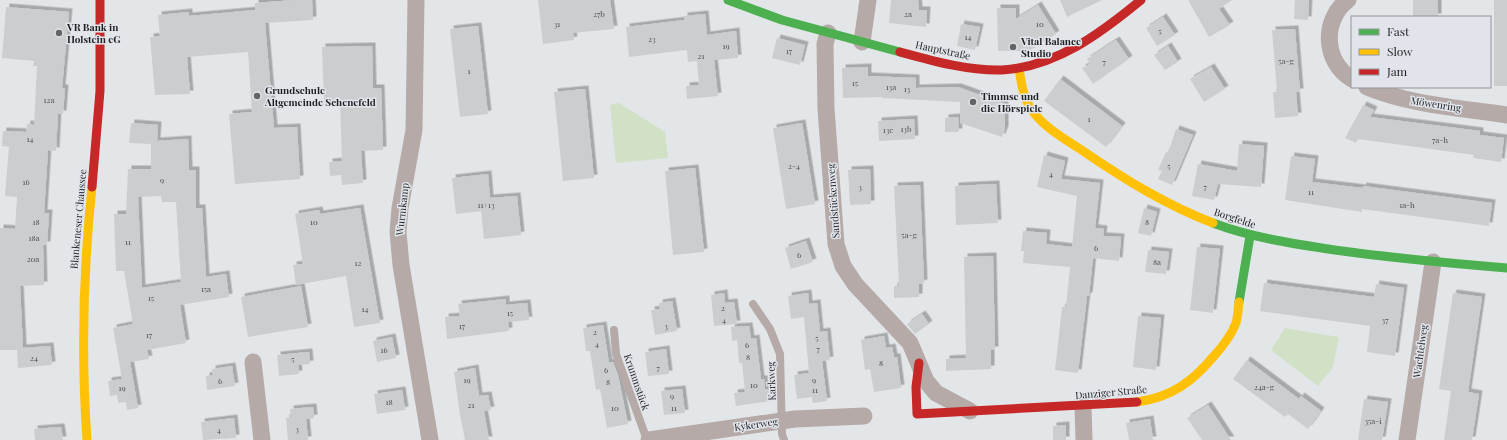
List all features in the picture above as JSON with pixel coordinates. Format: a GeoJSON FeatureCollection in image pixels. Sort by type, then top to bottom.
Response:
{"type":"FeatureCollection","features":[{"type":"Feature","properties":{"kind":"street","name":"Blankeneser Chaussee"},"geometry":{"type":"LineString","coordinates":[[87,440],[82,334],[85,263],[98,122],[100,76],[100,0]]}},
{"type":"Feature","properties":{"kind":"street","name":"Wurmkamp"},"geometry":{"type":"LineString","coordinates":[[416,0],[414,130],[400,208],[398,232],[401,265],[430,440]]}},
{"type":"Feature","properties":{"kind":"street","name":"Hauptstraße"},"geometry":{"type":"LineString","coordinates":[[728,0],[777,19],[862,42],[946,63],[993,70],[1019,68],[1044,61],[1070,50],[1111,24],[1141,0]]}},
{"type":"Feature","properties":{"kind":"street"},"geometry":{"type":"LineString","coordinates":[[862,42],[868,0]]}},
{"type":"Feature","properties":{"kind":"street"},"geometry":{"type":"LineString","coordinates":[[1348,0],[1332,18],[1329,33],[1333,57],[1339,68],[1351,78]]}},
{"type":"Feature","properties":{"kind":"street","name":"Sandstückenweg"},"geometry":{"type":"LineString","coordinates":[[828,33],[825,44],[826,109],[836,244],[843,266],[855,284],[910,343],[926,381],[936,393],[970,411]]}},
{"type":"Feature","properties":{"kind":"street","name":"Borgfelde"},"geometry":{"type":"LineString","coordinates":[[1019,68],[1030,108],[1040,120],[1117,175],[1145,192],[1200,218],[1250,236],[1340,251],[1433,262],[1507,268]]}},
{"type":"Feature","properties":{"kind":"street","name":"Möwenring"},"geometry":{"type":"LineString","coordinates":[[1370,88],[1404,98],[1507,115]]}},
{"type":"Feature","properties":{"kind":"street","name":"Danziger Straße"},"geometry":{"type":"LineString","coordinates":[[919,363],[916,387],[917,414],[1121,404],[1160,396],[1179,389],[1197,376],[1212,361],[1227,341],[1236,322],[1250,236]]}},
{"type":"Feature","properties":{"kind":"street","name":"Wachtelweg"},"geometry":{"type":"LineString","coordinates":[[1407,440],[1433,262]]}},
{"type":"Feature","properties":{"kind":"street"},"geometry":{"type":"LineString","coordinates":[[253,362],[262,440]]}},
{"type":"Feature","properties":{"kind":"street"},"geometry":{"type":"LineString","coordinates":[[1083,406],[1084,440]]}},
{"type":"Feature","properties":{"kind":"street","name":"Kykerweg"},"geometry":{"type":"LineString","coordinates":[[648,440],[782,420],[864,416]]}},
{"type":"Feature","properties":{"kind":"lane","name":"Karkweg"},"geometry":{"type":"LineString","coordinates":[[753,304],[770,328],[780,354],[784,440]]}},
{"type":"Feature","properties":{"kind":"lane","name":"Krummstück"},"geometry":{"type":"LineString","coordinates":[[614,330],[616,354],[648,440]]}},
{"type":"Feature","properties":{"kind":"green space"},"geometry":{"type":"Polygon","coordinates":[[[619,103],[665,132],[668,158],[616,163],[610,105],[619,103]]]}},
{"type":"Feature","properties":{"kind":"green space"},"geometry":{"type":"Polygon","coordinates":[[[1285,328],[1339,337],[1333,367],[1318,386],[1271,350],[1285,328]]]}},
{"type":"Feature","properties":{"kind":"building"},"geometry":{"type":"Polygon","coordinates":[[[312,0],[313,20],[265,23],[274,128],[297,127],[300,179],[235,184],[229,114],[252,112],[248,52],[187,57],[190,94],[155,95],[150,37],[160,36],[158,15],[189,12],[189,16],[255,10],[255,3],[312,0]]]}},
{"type":"Feature","properties":{"kind":"building"},"geometry":{"type":"Polygon","coordinates":[[[538,0],[610,0],[614,29],[573,33],[574,40],[543,44],[538,0]]]}},
{"type":"Feature","properties":{"kind":"building"},"geometry":{"type":"Polygon","coordinates":[[[891,0],[918,0],[919,10],[927,10],[926,27],[889,23],[891,0]]]}},
{"type":"Feature","properties":{"kind":"building"},"geometry":{"type":"Polygon","coordinates":[[[1060,0],[1102,0],[1067,17],[1060,0]]]}},
{"type":"Feature","properties":{"kind":"building"},"geometry":{"type":"Polygon","coordinates":[[[1188,0],[1232,0],[1219,9],[1230,25],[1209,37],[1188,0]]]}},
{"type":"Feature","properties":{"kind":"building"},"geometry":{"type":"Polygon","coordinates":[[[1295,0],[1309,0],[1308,20],[1294,19],[1295,0]]]}},
{"type":"Feature","properties":{"kind":"building"},"geometry":{"type":"Polygon","coordinates":[[[1413,0],[1438,0],[1438,16],[1413,16],[1413,0]]]}},
{"type":"Feature","properties":{"kind":"building"},"geometry":{"type":"Polygon","coordinates":[[[1494,0],[1507,0],[1507,86],[1494,86],[1494,0]]]}},
{"type":"Feature","properties":{"kind":"building"},"geometry":{"type":"Polygon","coordinates":[[[1038,5],[1056,34],[1029,51],[998,51],[997,8],[1016,8],[1016,19],[1038,5]]]}},
{"type":"Feature","properties":{"kind":"building"},"geometry":{"type":"Polygon","coordinates":[[[6,7],[69,12],[62,88],[65,88],[63,114],[58,114],[56,151],[48,150],[44,213],[49,213],[47,245],[43,245],[44,285],[20,286],[23,348],[50,346],[52,365],[18,368],[17,350],[0,350],[0,228],[15,229],[17,197],[5,196],[9,147],[2,146],[3,131],[26,132],[27,124],[34,125],[37,66],[33,66],[34,61],[2,58],[6,7]]]}},
{"type":"Feature","properties":{"kind":"building"},"geometry":{"type":"Polygon","coordinates":[[[705,14],[707,35],[736,31],[738,58],[714,60],[718,96],[687,99],[686,86],[699,85],[697,61],[688,62],[687,50],[629,57],[626,27],[684,20],[684,16],[705,14]]]}},
{"type":"Feature","properties":{"kind":"building"},"geometry":{"type":"Polygon","coordinates":[[[1163,17],[1175,35],[1157,46],[1146,28],[1163,17]]]}},
{"type":"Feature","properties":{"kind":"building"},"geometry":{"type":"Polygon","coordinates":[[[961,24],[980,27],[975,50],[957,46],[961,24]]]}},
{"type":"Feature","properties":{"kind":"building"},"geometry":{"type":"Polygon","coordinates":[[[478,26],[488,114],[460,117],[450,29],[478,26]]]}},
{"type":"Feature","properties":{"kind":"building"},"geometry":{"type":"Polygon","coordinates":[[[1295,29],[1300,92],[1296,92],[1298,116],[1275,118],[1273,92],[1277,92],[1272,30],[1295,29]]]}},
{"type":"Feature","properties":{"kind":"building"},"geometry":{"type":"Polygon","coordinates":[[[777,38],[805,45],[800,65],[772,58],[777,38]]]}},
{"type":"Feature","properties":{"kind":"building"},"geometry":{"type":"Polygon","coordinates":[[[1116,40],[1129,59],[1093,84],[1082,68],[1090,64],[1087,59],[1116,40]]]}},
{"type":"Feature","properties":{"kind":"building"},"geometry":{"type":"Polygon","coordinates":[[[372,46],[373,88],[381,88],[383,150],[361,151],[363,183],[342,185],[341,175],[330,176],[329,162],[342,161],[340,101],[324,102],[322,47],[372,46]]]}},
{"type":"Feature","properties":{"kind":"building"},"geometry":{"type":"Polygon","coordinates":[[[1168,46],[1178,62],[1165,70],[1154,55],[1168,46]]]}},
{"type":"Feature","properties":{"kind":"building"},"geometry":{"type":"Polygon","coordinates":[[[868,67],[868,76],[916,78],[916,88],[958,87],[1005,104],[1005,129],[1002,137],[960,123],[960,102],[882,97],[843,98],[842,68],[868,67]]]}},
{"type":"Feature","properties":{"kind":"building"},"geometry":{"type":"Polygon","coordinates":[[[1211,67],[1225,89],[1204,102],[1190,79],[1211,67]]]}},
{"type":"Feature","properties":{"kind":"building"},"geometry":{"type":"Polygon","coordinates":[[[1060,79],[1122,126],[1106,147],[1044,101],[1060,79]]]}},
{"type":"Feature","properties":{"kind":"building"},"geometry":{"type":"Polygon","coordinates":[[[585,89],[594,178],[563,181],[554,92],[585,89]]]}},
{"type":"Feature","properties":{"kind":"building"},"geometry":{"type":"Polygon","coordinates":[[[1363,105],[1374,110],[1370,117],[1480,131],[1480,135],[1504,138],[1501,162],[1473,158],[1474,155],[1358,139],[1356,143],[1345,138],[1363,105]]]}},
{"type":"Feature","properties":{"kind":"building"},"geometry":{"type":"Polygon","coordinates":[[[958,117],[959,132],[945,132],[945,118],[958,117]]]}},
{"type":"Feature","properties":{"kind":"building"},"geometry":{"type":"Polygon","coordinates":[[[914,119],[915,139],[879,141],[878,121],[914,119]]]}},
{"type":"Feature","properties":{"kind":"building"},"geometry":{"type":"Polygon","coordinates":[[[131,123],[158,125],[157,141],[188,139],[189,170],[196,170],[196,208],[202,208],[206,277],[226,274],[229,297],[180,305],[186,343],[147,350],[149,359],[130,362],[138,408],[127,410],[126,402],[118,403],[117,395],[110,396],[108,381],[122,379],[113,328],[133,324],[124,271],[116,271],[114,214],[126,214],[128,169],[151,169],[151,144],[129,143],[131,123]],[[161,196],[138,197],[142,288],[181,282],[176,202],[162,202],[161,196]]]}},
{"type":"Feature","properties":{"kind":"building"},"geometry":{"type":"Polygon","coordinates":[[[802,123],[815,204],[786,209],[773,128],[802,123]]]}},
{"type":"Feature","properties":{"kind":"building"},"geometry":{"type":"Polygon","coordinates":[[[1176,129],[1193,135],[1172,185],[1158,179],[1162,171],[1158,170],[1166,152],[1168,153],[1176,129]]]}},
{"type":"Feature","properties":{"kind":"building"},"geometry":{"type":"Polygon","coordinates":[[[1239,144],[1264,146],[1261,187],[1218,184],[1214,200],[1192,196],[1198,164],[1237,171],[1239,144]]]}},
{"type":"Feature","properties":{"kind":"building"},"geometry":{"type":"Polygon","coordinates":[[[1044,155],[1065,161],[1061,179],[1100,183],[1095,228],[1104,229],[1103,236],[1121,237],[1119,261],[1093,258],[1078,373],[1055,370],[1062,307],[1066,307],[1070,267],[1023,263],[1024,251],[1021,251],[1023,231],[1047,233],[1046,244],[1072,247],[1077,196],[1037,187],[1044,155]]]}},
{"type":"Feature","properties":{"kind":"building"},"geometry":{"type":"Polygon","coordinates":[[[1291,156],[1315,159],[1312,182],[1363,188],[1363,186],[1492,203],[1489,226],[1362,209],[1362,212],[1285,200],[1291,156]]]}},
{"type":"Feature","properties":{"kind":"building"},"geometry":{"type":"Polygon","coordinates":[[[695,168],[704,252],[673,255],[665,171],[695,168]]]}},
{"type":"Feature","properties":{"kind":"building"},"geometry":{"type":"Polygon","coordinates":[[[870,169],[871,204],[850,205],[848,170],[870,169]]]}},
{"type":"Feature","properties":{"kind":"building"},"geometry":{"type":"Polygon","coordinates":[[[488,174],[490,198],[517,196],[521,235],[484,239],[481,211],[456,214],[452,178],[488,174]]]}},
{"type":"Feature","properties":{"kind":"building"},"geometry":{"type":"Polygon","coordinates":[[[996,184],[998,223],[956,225],[955,186],[996,184]]]}},
{"type":"Feature","properties":{"kind":"building"},"geometry":{"type":"Polygon","coordinates":[[[920,185],[924,283],[919,284],[919,297],[894,298],[894,286],[899,286],[894,186],[920,185]]]}},
{"type":"Feature","properties":{"kind":"building"},"geometry":{"type":"Polygon","coordinates":[[[360,208],[380,323],[354,327],[346,276],[296,285],[293,265],[303,264],[295,214],[319,210],[320,214],[360,208]]]}},
{"type":"Feature","properties":{"kind":"building"},"geometry":{"type":"Polygon","coordinates":[[[1144,208],[1157,212],[1151,236],[1138,233],[1144,208]]]}},
{"type":"Feature","properties":{"kind":"building"},"geometry":{"type":"Polygon","coordinates":[[[806,241],[813,262],[791,269],[785,248],[806,241]]]}},
{"type":"Feature","properties":{"kind":"building"},"geometry":{"type":"Polygon","coordinates":[[[1197,247],[1220,249],[1213,313],[1190,310],[1197,247]]]}},
{"type":"Feature","properties":{"kind":"building"},"geometry":{"type":"Polygon","coordinates":[[[1148,250],[1169,252],[1166,274],[1145,272],[1148,250]]]}},
{"type":"Feature","properties":{"kind":"building"},"geometry":{"type":"Polygon","coordinates":[[[993,256],[995,350],[991,350],[991,369],[946,371],[946,359],[966,358],[964,257],[993,256]]]}},
{"type":"Feature","properties":{"kind":"building"},"geometry":{"type":"Polygon","coordinates":[[[1264,283],[1374,297],[1376,284],[1404,288],[1395,356],[1367,352],[1370,326],[1260,311],[1264,283]]]}},
{"type":"Feature","properties":{"kind":"building"},"geometry":{"type":"Polygon","coordinates":[[[301,286],[308,327],[248,337],[241,297],[301,286]]]}},
{"type":"Feature","properties":{"kind":"building"},"geometry":{"type":"Polygon","coordinates":[[[724,293],[725,303],[734,302],[737,324],[714,326],[711,295],[724,293]]]}},
{"type":"Feature","properties":{"kind":"building"},"geometry":{"type":"Polygon","coordinates":[[[808,293],[809,304],[817,303],[820,332],[827,331],[830,360],[822,361],[827,401],[813,403],[812,397],[797,399],[794,375],[809,373],[804,317],[791,319],[788,296],[808,293]]]}},
{"type":"Feature","properties":{"kind":"building"},"geometry":{"type":"Polygon","coordinates":[[[1453,293],[1482,297],[1468,392],[1479,394],[1472,440],[1444,440],[1451,391],[1439,389],[1453,293]]]}},
{"type":"Feature","properties":{"kind":"building"},"geometry":{"type":"Polygon","coordinates":[[[506,299],[506,305],[527,303],[529,320],[508,322],[509,331],[447,339],[445,317],[460,316],[458,304],[506,299]]]}},
{"type":"Feature","properties":{"kind":"building"},"geometry":{"type":"Polygon","coordinates":[[[672,301],[677,331],[655,335],[651,310],[660,309],[659,303],[672,301]]]}},
{"type":"Feature","properties":{"kind":"building"},"geometry":{"type":"Polygon","coordinates":[[[922,314],[929,324],[915,334],[907,324],[922,314]]]}},
{"type":"Feature","properties":{"kind":"building"},"geometry":{"type":"Polygon","coordinates":[[[1138,316],[1161,318],[1156,370],[1133,367],[1138,316]]]}},
{"type":"Feature","properties":{"kind":"building"},"geometry":{"type":"Polygon","coordinates":[[[603,325],[609,363],[613,362],[618,375],[628,424],[607,428],[600,389],[596,390],[590,351],[586,351],[583,328],[603,325]]]}},
{"type":"Feature","properties":{"kind":"building"},"geometry":{"type":"Polygon","coordinates":[[[749,326],[751,339],[756,338],[761,379],[764,379],[765,389],[770,389],[772,401],[736,406],[734,393],[745,392],[742,363],[739,363],[737,340],[732,341],[731,327],[749,326]]]}},
{"type":"Feature","properties":{"kind":"building"},"geometry":{"type":"Polygon","coordinates":[[[884,336],[886,348],[892,347],[894,357],[897,357],[901,388],[874,392],[870,369],[865,370],[861,340],[884,336]]]}},
{"type":"Feature","properties":{"kind":"building"},"geometry":{"type":"Polygon","coordinates":[[[392,337],[396,358],[377,362],[373,341],[392,337]]]}},
{"type":"Feature","properties":{"kind":"building"},"geometry":{"type":"Polygon","coordinates":[[[666,349],[669,374],[648,376],[645,352],[666,349]]]}},
{"type":"Feature","properties":{"kind":"building"},"geometry":{"type":"Polygon","coordinates":[[[309,352],[310,364],[298,365],[299,374],[279,376],[277,355],[309,352]]]}},
{"type":"Feature","properties":{"kind":"building"},"geometry":{"type":"Polygon","coordinates":[[[1247,360],[1299,399],[1301,396],[1321,411],[1308,429],[1288,414],[1285,417],[1233,379],[1247,360]]]}},
{"type":"Feature","properties":{"kind":"building"},"geometry":{"type":"Polygon","coordinates":[[[232,366],[235,386],[207,390],[206,376],[213,375],[212,369],[232,366]]]}},
{"type":"Feature","properties":{"kind":"building"},"geometry":{"type":"Polygon","coordinates":[[[475,368],[479,396],[488,395],[491,410],[484,411],[489,440],[465,440],[460,415],[454,372],[475,368]]]}},
{"type":"Feature","properties":{"kind":"building"},"geometry":{"type":"Polygon","coordinates":[[[682,389],[685,413],[664,415],[661,391],[682,389]]]}},
{"type":"Feature","properties":{"kind":"building"},"geometry":{"type":"Polygon","coordinates":[[[402,390],[405,410],[377,414],[374,394],[402,390]]]}},
{"type":"Feature","properties":{"kind":"building"},"geometry":{"type":"Polygon","coordinates":[[[1364,399],[1388,402],[1382,440],[1358,440],[1364,399]]]}},
{"type":"Feature","properties":{"kind":"building"},"geometry":{"type":"Polygon","coordinates":[[[1208,405],[1231,440],[1202,440],[1187,418],[1208,405]]]}},
{"type":"Feature","properties":{"kind":"building"},"geometry":{"type":"Polygon","coordinates":[[[313,407],[314,418],[306,419],[308,440],[288,440],[286,418],[291,417],[290,409],[313,407]]]}},
{"type":"Feature","properties":{"kind":"building"},"geometry":{"type":"Polygon","coordinates":[[[234,418],[236,438],[203,440],[201,422],[234,418]]]}},
{"type":"Feature","properties":{"kind":"building"},"geometry":{"type":"Polygon","coordinates":[[[1150,419],[1153,440],[1129,440],[1126,423],[1150,419]]]}},
{"type":"Feature","properties":{"kind":"building"},"geometry":{"type":"Polygon","coordinates":[[[1066,425],[1066,440],[1053,440],[1053,426],[1066,425]]]}},
{"type":"Feature","properties":{"kind":"building"},"geometry":{"type":"Polygon","coordinates":[[[61,427],[63,440],[35,440],[34,429],[61,427]]]}},
{"type":"Feature","properties":{"kind":"traffic: fast"},"geometry":{"type":"LineString","coordinates":[[728,0],[782,20],[900,52]]}},
{"type":"Feature","properties":{"kind":"traffic: fast"},"geometry":{"type":"LineString","coordinates":[[1213,223],[1255,236],[1328,249],[1395,258],[1507,268]]}},
{"type":"Feature","properties":{"kind":"traffic: fast"},"geometry":{"type":"LineString","coordinates":[[1239,302],[1250,236]]}},
{"type":"Feature","properties":{"kind":"traffic: slow"},"geometry":{"type":"LineString","coordinates":[[1019,68],[1026,100],[1031,109],[1048,127],[1146,191],[1162,200],[1213,223]]}},
{"type":"Feature","properties":{"kind":"traffic: slow"},"geometry":{"type":"LineString","coordinates":[[87,440],[84,377],[84,314],[92,187]]}},
{"type":"Feature","properties":{"kind":"traffic: slow"},"geometry":{"type":"LineString","coordinates":[[1137,402],[1149,400],[1171,392],[1189,381],[1198,373],[1221,348],[1232,332],[1237,320],[1239,302]]}},
{"type":"Feature","properties":{"kind":"traffic: jam"},"geometry":{"type":"LineString","coordinates":[[92,187],[100,91],[100,0]]}},
{"type":"Feature","properties":{"kind":"traffic: jam"},"geometry":{"type":"LineString","coordinates":[[900,52],[951,65],[976,69],[1002,70],[1022,67],[1041,62],[1077,46],[1094,36],[1141,0]]}},
{"type":"Feature","properties":{"kind":"traffic: jam"},"geometry":{"type":"LineString","coordinates":[[919,363],[916,387],[917,414],[1137,402]]}},
{"type":"Feature","properties":{"kind":"place","name":"VR Bank in Holstein eG"},"geometry":{"type":"Point","coordinates":[59,33]}},
{"type":"Feature","properties":{"kind":"place","name":"Vital Balance Studio"},"geometry":{"type":"Point","coordinates":[1013,47]}},
{"type":"Feature","properties":{"kind":"place","name":"Grundschule Altgemeinde Schenefeld"},"geometry":{"type":"Point","coordinates":[257,96]}},
{"type":"Feature","properties":{"kind":"place","name":"Timmse und die Hörspiele"},"geometry":{"type":"Point","coordinates":[973,102]}}]}
